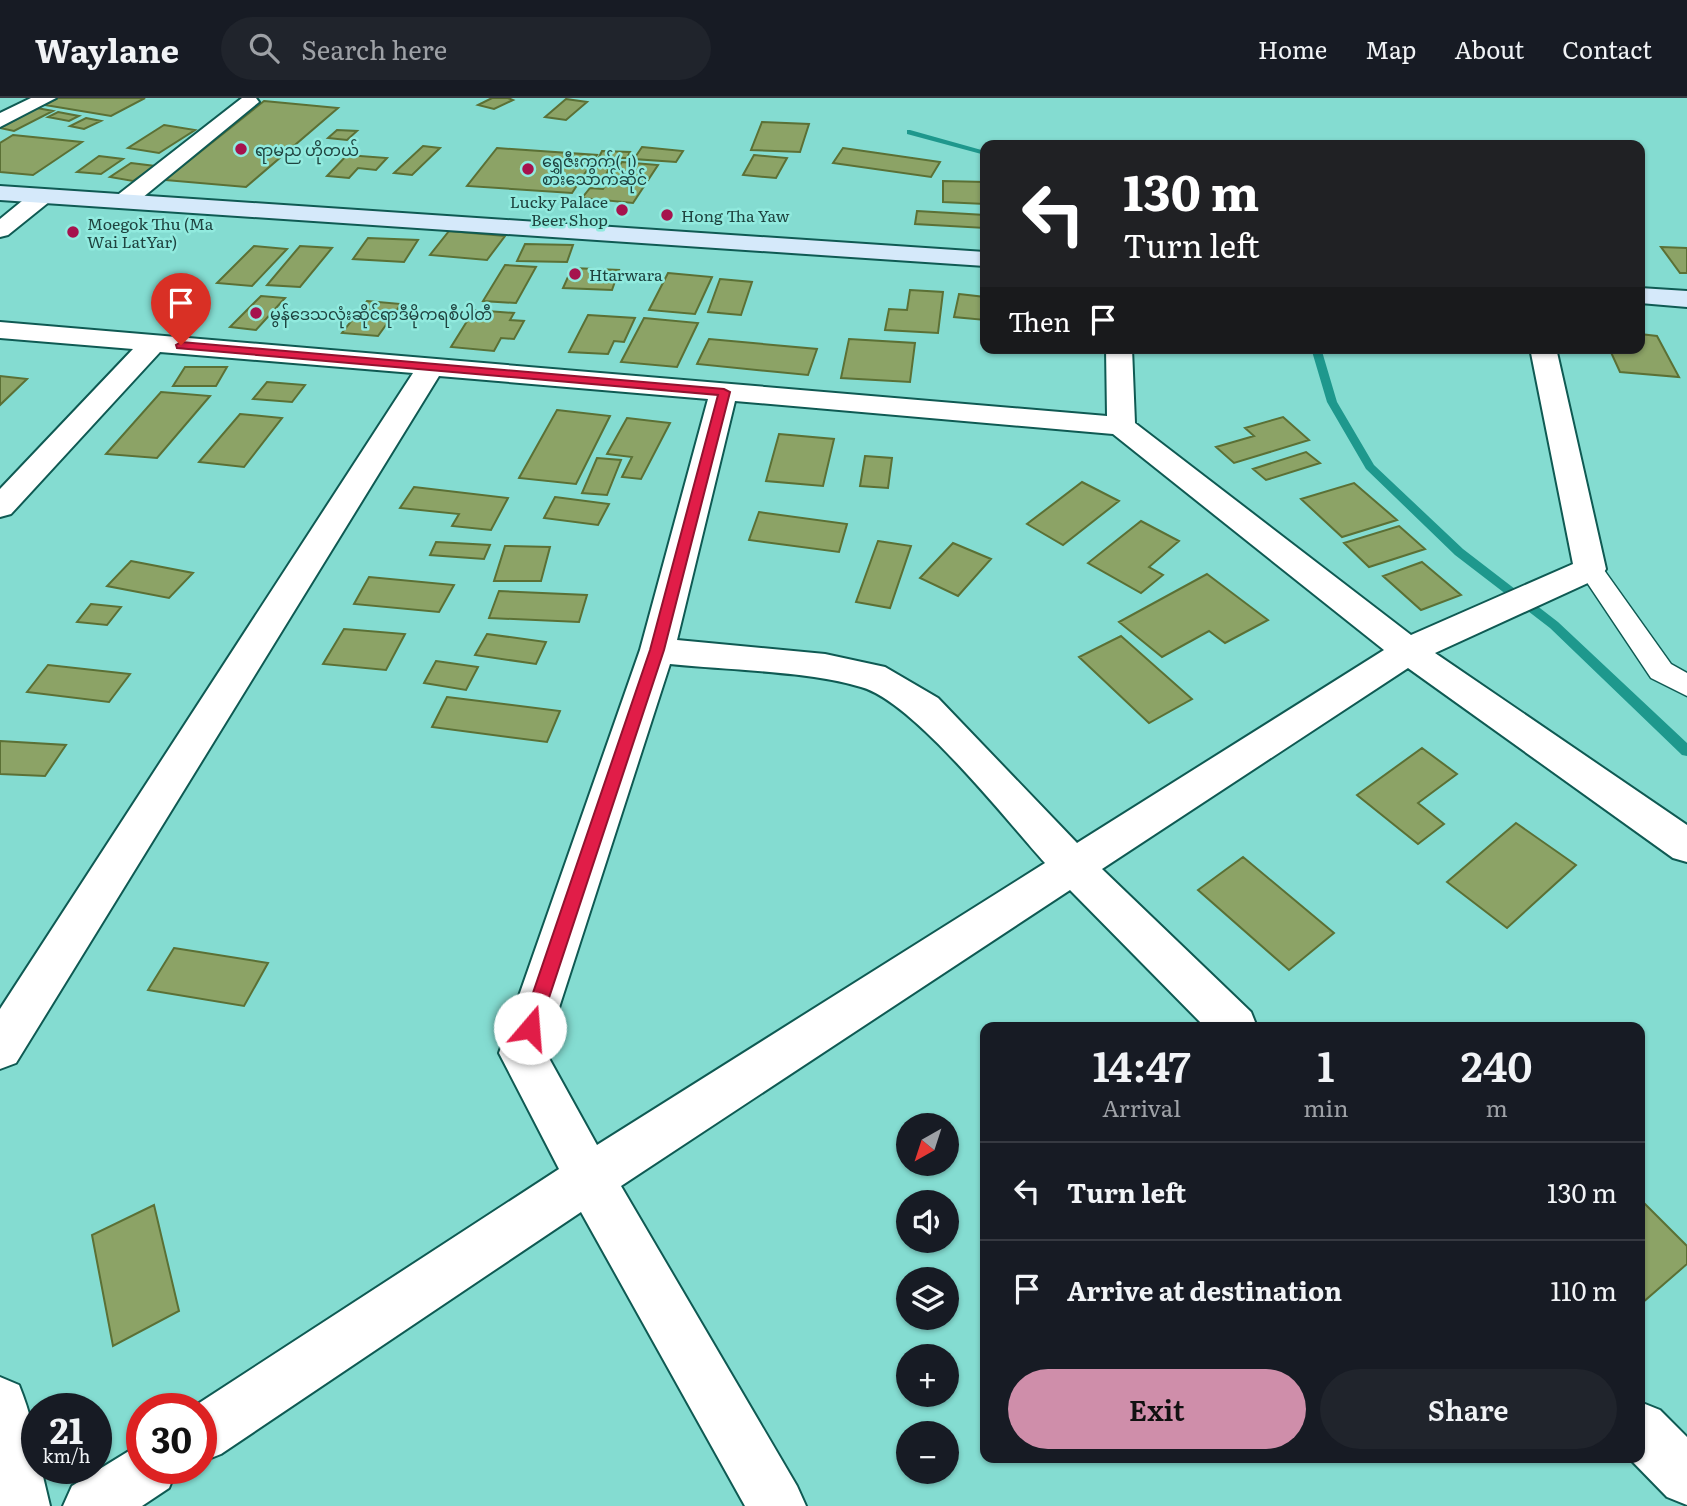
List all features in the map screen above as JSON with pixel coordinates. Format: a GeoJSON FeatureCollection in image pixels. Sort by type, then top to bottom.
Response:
{"type":"FeatureCollection","features":[{"type":"Feature","properties":{"kind":"main road"},"geometry":{"type":"LineString","coordinates":[[0,193],[980,259]]}},
{"type":"Feature","properties":{"kind":"main road"},"geometry":{"type":"LineString","coordinates":[[1645,296],[1687,299]]}},
{"type":"Feature","properties":{"kind":"street"},"geometry":{"type":"LineString","coordinates":[[0,121],[46,98]]}},
{"type":"Feature","properties":{"kind":"street"},"geometry":{"type":"LineString","coordinates":[[123,202],[248,102]]}},
{"type":"Feature","properties":{"kind":"street"},"geometry":{"type":"LineString","coordinates":[[0,230],[41,197]]}},
{"type":"Feature","properties":{"kind":"street"},"geometry":{"type":"LineString","coordinates":[[0,330],[1121,426],[1408,651],[1687,846]]}},
{"type":"Feature","properties":{"kind":"street"},"geometry":{"type":"LineString","coordinates":[[0,507],[154,343]]}},
{"type":"Feature","properties":{"kind":"street"},"geometry":{"type":"LineString","coordinates":[[1119,354],[1121,426]]}},
{"type":"Feature","properties":{"kind":"street"},"geometry":{"type":"LineString","coordinates":[[217,1423],[589,1178],[1408,651],[1590,569],[1543,354]]}},
{"type":"Feature","properties":{"kind":"street"},"geometry":{"type":"LineString","coordinates":[[0,1048],[430,368]]}},
{"type":"Feature","properties":{"kind":"street"},"geometry":{"type":"LineString","coordinates":[[724,392],[657,650],[522,1053],[589,1178],[777,1506]]}},
{"type":"Feature","properties":{"kind":"street"},"geometry":{"type":"LineString","coordinates":[[657,650],[825,667],[873,676],[925,708],[1073,866],[1230,1022]]}},
{"type":"Feature","properties":{"kind":"street"},"geometry":{"type":"LineString","coordinates":[[0,1404],[21,1506]]}},
{"type":"Feature","properties":{"kind":"street"},"geometry":{"type":"LineString","coordinates":[[1645,1435],[1687,1477]]}},
{"type":"Feature","properties":{"kind":"street"},"geometry":{"type":"LineString","coordinates":[[92,1506],[126,1483]]}},
{"type":"Feature","properties":{"kind":"lane"},"geometry":{"type":"LineString","coordinates":[[1590,569],[1661,671],[1687,686]]}},
{"type":"Feature","properties":{"kind":"building"},"geometry":{"type":"Polygon","coordinates":[[[58,98],[145,98],[111,116],[45,105],[58,98]]]}},
{"type":"Feature","properties":{"kind":"building"},"geometry":{"type":"Polygon","coordinates":[[[492,98],[513,100],[494,109],[478,105],[492,98]]]}},
{"type":"Feature","properties":{"kind":"building"},"geometry":{"type":"Polygon","coordinates":[[[566,99],[587,102],[566,120],[545,117],[566,99]]]}},
{"type":"Feature","properties":{"kind":"building"},"geometry":{"type":"Polygon","coordinates":[[[264,101],[338,108],[246,187],[165,180],[264,101]]]}},
{"type":"Feature","properties":{"kind":"building"},"geometry":{"type":"Polygon","coordinates":[[[37,108],[53,111],[14,131],[0,128],[37,108]]]}},
{"type":"Feature","properties":{"kind":"building"},"geometry":{"type":"Polygon","coordinates":[[[58,112],[79,116],[69,121],[48,117],[58,112]]]}},
{"type":"Feature","properties":{"kind":"building"},"geometry":{"type":"Polygon","coordinates":[[[86,118],[101,121],[84,129],[70,126],[86,118]]]}},
{"type":"Feature","properties":{"kind":"building"},"geometry":{"type":"Polygon","coordinates":[[[762,122],[809,124],[800,152],[751,150],[762,122]]]}},
{"type":"Feature","properties":{"kind":"building"},"geometry":{"type":"Polygon","coordinates":[[[164,125],[195,130],[159,153],[128,148],[164,125]]]}},
{"type":"Feature","properties":{"kind":"building"},"geometry":{"type":"Polygon","coordinates":[[[337,130],[357,131],[347,140],[328,138],[337,130]]]}},
{"type":"Feature","properties":{"kind":"building"},"geometry":{"type":"Polygon","coordinates":[[[13,135],[82,142],[33,175],[0,172],[0,143],[13,135]]]}},
{"type":"Feature","properties":{"kind":"building"},"geometry":{"type":"Polygon","coordinates":[[[423,146],[440,148],[412,175],[394,173],[423,146]]]}},
{"type":"Feature","properties":{"kind":"building"},"geometry":{"type":"Polygon","coordinates":[[[642,147],[683,151],[676,162],[634,159],[642,147]]]}},
{"type":"Feature","properties":{"kind":"building"},"geometry":{"type":"Polygon","coordinates":[[[497,148],[597,155],[572,193],[467,186],[497,148]]]}},
{"type":"Feature","properties":{"kind":"building"},"geometry":{"type":"Polygon","coordinates":[[[843,148],[940,162],[931,177],[833,163],[843,148]]]}},
{"type":"Feature","properties":{"kind":"building"},"geometry":{"type":"Polygon","coordinates":[[[602,151],[630,152],[627,158],[614,158],[604,179],[588,179],[602,151]]]}},
{"type":"Feature","properties":{"kind":"building"},"geometry":{"type":"Polygon","coordinates":[[[347,155],[387,158],[376,170],[358,168],[349,178],[327,176],[347,155]]]}},
{"type":"Feature","properties":{"kind":"building"},"geometry":{"type":"Polygon","coordinates":[[[754,155],[787,158],[776,178],[743,175],[754,155]]]}},
{"type":"Feature","properties":{"kind":"building"},"geometry":{"type":"Polygon","coordinates":[[[99,156],[123,159],[101,174],[77,172],[99,156]]]}},
{"type":"Feature","properties":{"kind":"building"},"geometry":{"type":"Polygon","coordinates":[[[622,162],[658,165],[633,203],[582,198],[590,188],[603,189],[622,162]]]}},
{"type":"Feature","properties":{"kind":"building"},"geometry":{"type":"Polygon","coordinates":[[[131,163],[155,166],[133,181],[110,177],[131,163]]]}},
{"type":"Feature","properties":{"kind":"building"},"geometry":{"type":"Polygon","coordinates":[[[943,181],[980,182],[980,204],[943,202],[943,181]]]}},
{"type":"Feature","properties":{"kind":"building"},"geometry":{"type":"Polygon","coordinates":[[[917,211],[980,215],[980,228],[915,224],[917,211]]]}},
{"type":"Feature","properties":{"kind":"building"},"geometry":{"type":"Polygon","coordinates":[[[449,231],[505,236],[487,260],[430,255],[449,231]]]}},
{"type":"Feature","properties":{"kind":"building"},"geometry":{"type":"Polygon","coordinates":[[[368,238],[418,240],[404,262],[353,259],[368,238]]]}},
{"type":"Feature","properties":{"kind":"building"},"geometry":{"type":"Polygon","coordinates":[[[525,244],[573,245],[567,262],[517,261],[525,244]]]}},
{"type":"Feature","properties":{"kind":"building"},"geometry":{"type":"Polygon","coordinates":[[[254,246],[287,249],[252,286],[217,283],[254,246]]]}},
{"type":"Feature","properties":{"kind":"building"},"geometry":{"type":"Polygon","coordinates":[[[300,246],[332,248],[300,287],[267,285],[300,246]]]}},
{"type":"Feature","properties":{"kind":"building"},"geometry":{"type":"Polygon","coordinates":[[[1661,247],[1687,248],[1687,273],[1680,273],[1661,247]]]}},
{"type":"Feature","properties":{"kind":"building"},"geometry":{"type":"Polygon","coordinates":[[[505,265],[536,267],[516,303],[483,301],[505,265]]]}},
{"type":"Feature","properties":{"kind":"building"},"geometry":{"type":"Polygon","coordinates":[[[572,268],[619,270],[612,290],[563,288],[572,268]]]}},
{"type":"Feature","properties":{"kind":"building"},"geometry":{"type":"Polygon","coordinates":[[[668,273],[712,277],[695,314],[649,310],[668,273]]]}},
{"type":"Feature","properties":{"kind":"building"},"geometry":{"type":"Polygon","coordinates":[[[720,279],[752,282],[741,315],[708,312],[720,279]]]}},
{"type":"Feature","properties":{"kind":"building"},"geometry":{"type":"Polygon","coordinates":[[[910,290],[943,292],[938,333],[885,330],[889,309],[907,310],[910,290]]]}},
{"type":"Feature","properties":{"kind":"building"},"geometry":{"type":"Polygon","coordinates":[[[959,294],[980,296],[980,320],[954,317],[959,294]]]}},
{"type":"Feature","properties":{"kind":"building"},"geometry":{"type":"Polygon","coordinates":[[[261,296],[285,298],[256,330],[230,327],[261,296]]]}},
{"type":"Feature","properties":{"kind":"building"},"geometry":{"type":"Polygon","coordinates":[[[367,301],[401,304],[378,336],[342,333],[367,301]]]}},
{"type":"Feature","properties":{"kind":"building"},"geometry":{"type":"Polygon","coordinates":[[[474,310],[514,313],[510,320],[524,321],[514,339],[501,338],[494,351],[451,347],[474,310]]]}},
{"type":"Feature","properties":{"kind":"building"},"geometry":{"type":"Polygon","coordinates":[[[588,315],[635,318],[624,342],[614,341],[608,354],[569,352],[588,315]]]}},
{"type":"Feature","properties":{"kind":"building"},"geometry":{"type":"Polygon","coordinates":[[[644,318],[698,323],[677,367],[621,362],[644,318]]]}},
{"type":"Feature","properties":{"kind":"building"},"geometry":{"type":"Polygon","coordinates":[[[1645,335],[1657,336],[1679,377],[1620,372],[1612,354],[1645,354],[1645,335]]]}},
{"type":"Feature","properties":{"kind":"building"},"geometry":{"type":"Polygon","coordinates":[[[709,339],[817,349],[808,375],[697,364],[709,339]]]}},
{"type":"Feature","properties":{"kind":"building"},"geometry":{"type":"Polygon","coordinates":[[[849,339],[915,343],[910,382],[841,378],[849,339]]]}},
{"type":"Feature","properties":{"kind":"building"},"geometry":{"type":"Polygon","coordinates":[[[185,367],[227,367],[216,386],[173,386],[185,367]]]}},
{"type":"Feature","properties":{"kind":"building"},"geometry":{"type":"Polygon","coordinates":[[[0,376],[27,379],[0,405],[0,376]]]}},
{"type":"Feature","properties":{"kind":"building"},"geometry":{"type":"Polygon","coordinates":[[[267,382],[305,385],[292,402],[253,399],[267,382]]]}},
{"type":"Feature","properties":{"kind":"building"},"geometry":{"type":"Polygon","coordinates":[[[161,392],[210,396],[157,458],[106,454],[161,392]]]}},
{"type":"Feature","properties":{"kind":"building"},"geometry":{"type":"Polygon","coordinates":[[[557,410],[610,416],[576,484],[519,478],[557,410]]]}},
{"type":"Feature","properties":{"kind":"building"},"geometry":{"type":"Polygon","coordinates":[[[240,414],[282,418],[244,467],[199,462],[240,414]]]}},
{"type":"Feature","properties":{"kind":"building"},"geometry":{"type":"Polygon","coordinates":[[[1283,417],[1309,440],[1234,463],[1216,447],[1254,436],[1245,428],[1283,417]]]}},
{"type":"Feature","properties":{"kind":"building"},"geometry":{"type":"Polygon","coordinates":[[[627,418],[670,423],[641,479],[622,477],[632,457],[607,454],[627,418]]]}},
{"type":"Feature","properties":{"kind":"building"},"geometry":{"type":"Polygon","coordinates":[[[779,434],[834,439],[823,486],[766,481],[779,434]]]}},
{"type":"Feature","properties":{"kind":"building"},"geometry":{"type":"Polygon","coordinates":[[[1306,452],[1320,463],[1266,480],[1253,469],[1306,452]]]}},
{"type":"Feature","properties":{"kind":"building"},"geometry":{"type":"Polygon","coordinates":[[[865,456],[892,458],[888,488],[860,486],[865,456]]]}},
{"type":"Feature","properties":{"kind":"building"},"geometry":{"type":"Polygon","coordinates":[[[597,458],[621,460],[607,495],[582,493],[597,458]]]}},
{"type":"Feature","properties":{"kind":"building"},"geometry":{"type":"Polygon","coordinates":[[[1082,482],[1119,501],[1063,545],[1027,524],[1082,482]]]}},
{"type":"Feature","properties":{"kind":"building"},"geometry":{"type":"Polygon","coordinates":[[[1354,483],[1397,520],[1342,537],[1301,499],[1354,483]]]}},
{"type":"Feature","properties":{"kind":"building"},"geometry":{"type":"Polygon","coordinates":[[[414,487],[508,498],[491,530],[452,526],[459,514],[400,508],[414,487]]]}},
{"type":"Feature","properties":{"kind":"building"},"geometry":{"type":"Polygon","coordinates":[[[555,497],[609,504],[598,525],[544,518],[555,497]]]}},
{"type":"Feature","properties":{"kind":"building"},"geometry":{"type":"Polygon","coordinates":[[[759,512],[847,524],[839,552],[749,540],[759,512]]]}},
{"type":"Feature","properties":{"kind":"building"},"geometry":{"type":"Polygon","coordinates":[[[1141,521],[1179,541],[1149,567],[1163,575],[1141,593],[1088,563],[1141,521]]]}},
{"type":"Feature","properties":{"kind":"building"},"geometry":{"type":"Polygon","coordinates":[[[1399,526],[1425,549],[1369,567],[1344,543],[1399,526]]]}},
{"type":"Feature","properties":{"kind":"building"},"geometry":{"type":"Polygon","coordinates":[[[878,541],[911,546],[890,608],[856,602],[878,541]]]}},
{"type":"Feature","properties":{"kind":"building"},"geometry":{"type":"Polygon","coordinates":[[[436,542],[490,545],[484,559],[430,555],[436,542]]]}},
{"type":"Feature","properties":{"kind":"building"},"geometry":{"type":"Polygon","coordinates":[[[953,543],[991,559],[958,596],[920,578],[953,543]]]}},
{"type":"Feature","properties":{"kind":"building"},"geometry":{"type":"Polygon","coordinates":[[[505,546],[550,547],[541,581],[494,581],[505,546]]]}},
{"type":"Feature","properties":{"kind":"building"},"geometry":{"type":"Polygon","coordinates":[[[131,561],[193,573],[169,598],[107,586],[131,561]]]}},
{"type":"Feature","properties":{"kind":"building"},"geometry":{"type":"Polygon","coordinates":[[[1422,562],[1461,595],[1421,610],[1383,576],[1422,562]]]}},
{"type":"Feature","properties":{"kind":"building"},"geometry":{"type":"Polygon","coordinates":[[[1207,574],[1268,620],[1225,643],[1209,631],[1162,657],[1119,622],[1207,574]]]}},
{"type":"Feature","properties":{"kind":"building"},"geometry":{"type":"Polygon","coordinates":[[[369,577],[454,585],[439,612],[354,604],[369,577]]]}},
{"type":"Feature","properties":{"kind":"building"},"geometry":{"type":"Polygon","coordinates":[[[499,591],[587,595],[579,622],[489,618],[499,591]]]}},
{"type":"Feature","properties":{"kind":"building"},"geometry":{"type":"Polygon","coordinates":[[[91,604],[121,607],[107,625],[77,622],[91,604]]]}},
{"type":"Feature","properties":{"kind":"building"},"geometry":{"type":"Polygon","coordinates":[[[344,629],[405,634],[386,670],[323,664],[344,629]]]}},
{"type":"Feature","properties":{"kind":"building"},"geometry":{"type":"Polygon","coordinates":[[[487,634],[546,642],[536,664],[475,655],[487,634]]]}},
{"type":"Feature","properties":{"kind":"building"},"geometry":{"type":"Polygon","coordinates":[[[1121,636],[1192,699],[1149,723],[1079,657],[1121,636]]]}},
{"type":"Feature","properties":{"kind":"building"},"geometry":{"type":"Polygon","coordinates":[[[436,661],[478,667],[466,690],[424,683],[436,661]]]}},
{"type":"Feature","properties":{"kind":"building"},"geometry":{"type":"Polygon","coordinates":[[[48,665],[130,674],[109,702],[27,692],[48,665]]]}},
{"type":"Feature","properties":{"kind":"building"},"geometry":{"type":"Polygon","coordinates":[[[447,697],[560,711],[547,742],[432,727],[447,697]]]}},
{"type":"Feature","properties":{"kind":"building"},"geometry":{"type":"Polygon","coordinates":[[[0,741],[66,745],[45,776],[0,774],[0,741]]]}},
{"type":"Feature","properties":{"kind":"building"},"geometry":{"type":"Polygon","coordinates":[[[1422,748],[1457,774],[1418,803],[1444,824],[1418,844],[1357,795],[1422,748]]]}},
{"type":"Feature","properties":{"kind":"building"},"geometry":{"type":"Polygon","coordinates":[[[1516,823],[1576,865],[1507,928],[1447,882],[1516,823]]]}},
{"type":"Feature","properties":{"kind":"building"},"geometry":{"type":"Polygon","coordinates":[[[1243,857],[1334,933],[1289,970],[1198,890],[1243,857]]]}},
{"type":"Feature","properties":{"kind":"building"},"geometry":{"type":"Polygon","coordinates":[[[174,948],[268,963],[244,1006],[148,990],[174,948]]]}},
{"type":"Feature","properties":{"kind":"building"},"geometry":{"type":"Polygon","coordinates":[[[1645,1204],[1687,1246],[1687,1264],[1645,1300],[1645,1204]]]}},
{"type":"Feature","properties":{"kind":"building"},"geometry":{"type":"Polygon","coordinates":[[[154,1205],[179,1311],[113,1346],[92,1235],[154,1205]]]}},
{"type":"Feature","properties":{"kind":"waterway"},"geometry":{"type":"LineString","coordinates":[[910,132],[980,152]]}},
{"type":"Feature","properties":{"kind":"waterway"},"geometry":{"type":"LineString","coordinates":[[1318,354],[1332,402],[1370,467],[1459,552],[1554,625],[1687,751]]}},
{"type":"Feature","properties":{"kind":"place","name":"ရာမည ဟိုတယ်"},"geometry":{"type":"Point","coordinates":[241,149]}},
{"type":"Feature","properties":{"kind":"place","name":"ရွှေဇီးကွက်(၂) စားသောက်ဆိုင်"},"geometry":{"type":"Point","coordinates":[528,169]}},
{"type":"Feature","properties":{"kind":"place","name":"Lucky Palace Beer Shop"},"geometry":{"type":"Point","coordinates":[622,210]}},
{"type":"Feature","properties":{"kind":"place","name":"Hong Tha Yaw"},"geometry":{"type":"Point","coordinates":[667,215]}},
{"type":"Feature","properties":{"kind":"place","name":"Moegok Thu (Ma Wai LatYar)"},"geometry":{"type":"Point","coordinates":[73,232]}},
{"type":"Feature","properties":{"kind":"place","name":"Htarwara"},"geometry":{"type":"Point","coordinates":[575,274]}},
{"type":"Feature","properties":{"kind":"place","name":"မွန်ဒေသလုံးဆိုင်ရာဒီမိုကရစီပါတီ"},"geometry":{"type":"Point","coordinates":[256,313]}},
{"type":"Feature","properties":{"kind":"route"},"geometry":{"type":"LineString","coordinates":[[181,345],[724,392],[657,650],[530,1028]]}}]}
